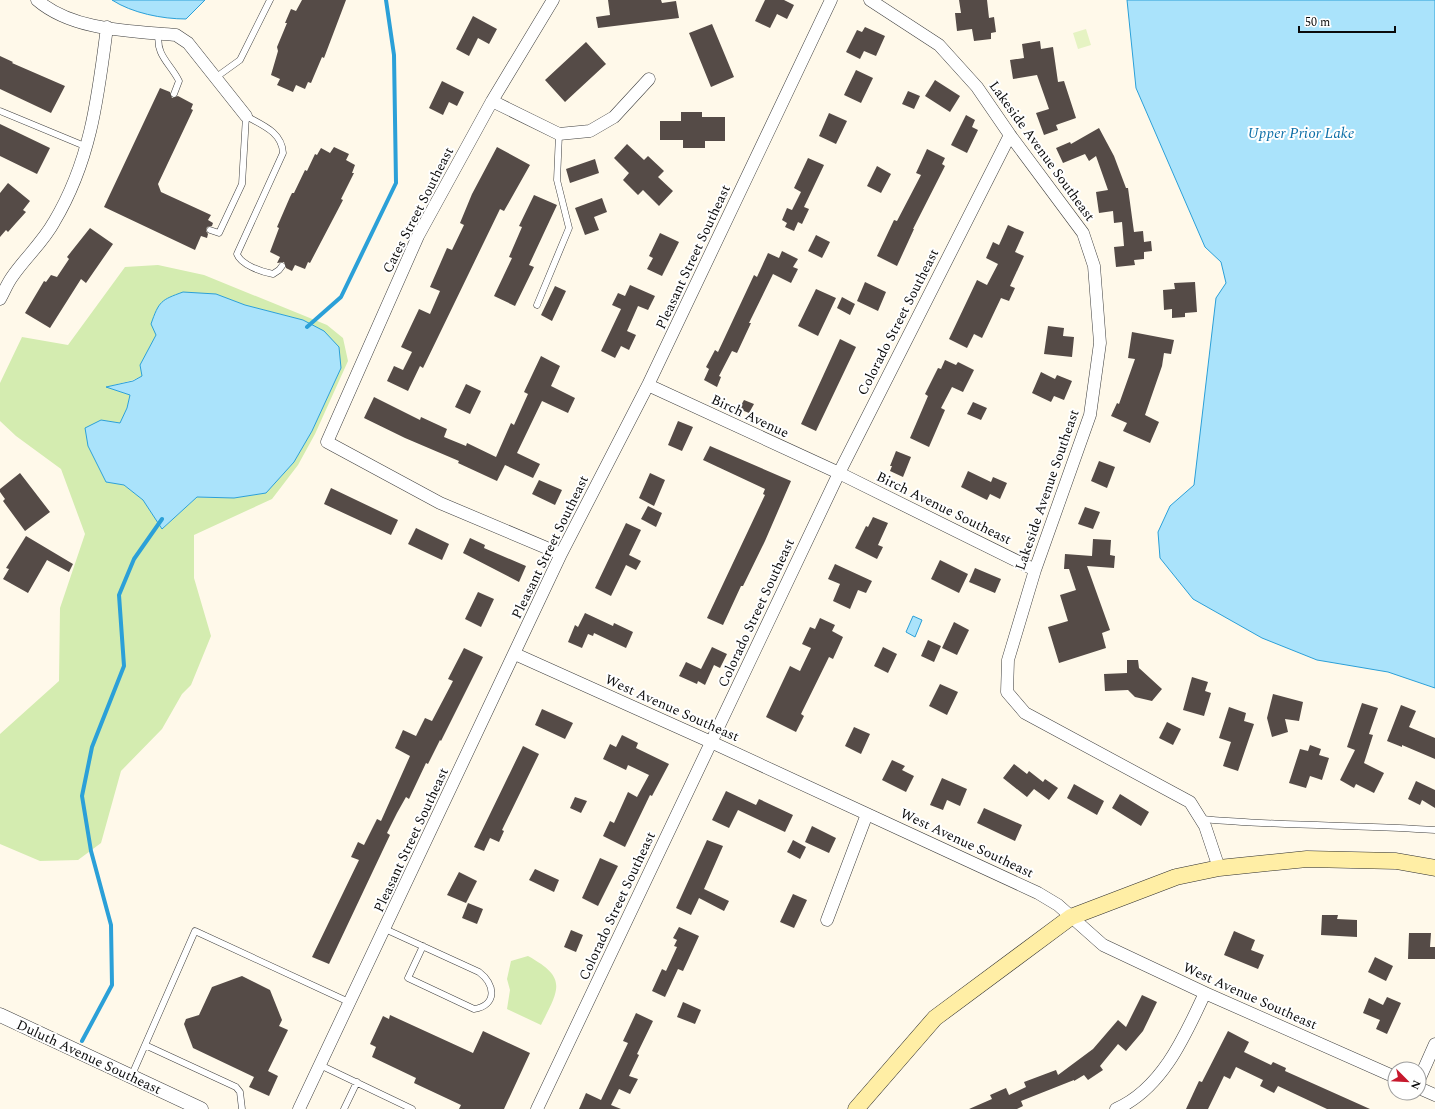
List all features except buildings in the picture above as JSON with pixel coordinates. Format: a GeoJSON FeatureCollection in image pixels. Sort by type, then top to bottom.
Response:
{"type":"FeatureCollection","features":[{"type":"Feature","properties":{"kind":"main road"},"geometry":{"type":"LineString","coordinates":[[856,1109],[935,1018],[1071,917],[1176,877],[1219,868],[1306,859],[1396,861],[1435,868]]}},
{"type":"Feature","properties":{"kind":"street"},"geometry":{"type":"LineString","coordinates":[[37,0],[45,6],[67,17],[84,23],[176,35],[188,43],[246,116]]}},
{"type":"Feature","properties":{"kind":"street","name":"Cates Street Southeast"},"geometry":{"type":"LineString","coordinates":[[553,0],[492,101],[418,236],[327,442],[440,503],[561,554]]}},
{"type":"Feature","properties":{"kind":"street","name":"Pleasant Street Southeast"},"geometry":{"type":"LineString","coordinates":[[299,1109],[351,1003],[561,554],[648,385],[831,0]]}},
{"type":"Feature","properties":{"kind":"street","name":"Lakeside Avenue Southeast"},"geometry":{"type":"LineString","coordinates":[[870,0],[939,46],[977,87],[1010,135],[1083,233],[1094,266],[1100,344],[1090,415],[1035,570],[1008,660],[1007,692],[1025,713],[1190,802],[1205,826],[1219,868]]}},
{"type":"Feature","properties":{"kind":"street"},"geometry":{"type":"LineString","coordinates":[[0,299],[11,278],[53,224],[64,206],[77,178],[87,147],[97,106],[107,27]]}},
{"type":"Feature","properties":{"kind":"street"},"geometry":{"type":"LineString","coordinates":[[492,101],[559,134],[590,131],[614,117],[650,79]]}},
{"type":"Feature","properties":{"kind":"street","name":"Colorado Street Southeast"},"geometry":{"type":"LineString","coordinates":[[537,1109],[839,473],[1010,135]]}},
{"type":"Feature","properties":{"kind":"street","name":"Birch Avenue"},"geometry":{"type":"LineString","coordinates":[[648,385],[839,473]]}},
{"type":"Feature","properties":{"kind":"street","name":"Birch Avenue Southeast"},"geometry":{"type":"LineString","coordinates":[[839,473],[1035,570]]}},
{"type":"Feature","properties":{"kind":"street","name":"West Avenue Southeast"},"geometry":{"type":"LineString","coordinates":[[515,654],[711,742],[1038,893],[1058,905],[1103,945],[1205,993],[1387,1073]]}},
{"type":"Feature","properties":{"kind":"street"},"geometry":{"type":"LineString","coordinates":[[827,920],[867,814]]}},
{"type":"Feature","properties":{"kind":"street"},"geometry":{"type":"LineString","coordinates":[[1116,1109],[1134,1106],[1166,1067],[1186,1032],[1205,993]]}},
{"type":"Feature","properties":{"kind":"street","name":"Duluth Avenue Southeast"},"geometry":{"type":"LineString","coordinates":[[0,1015],[201,1109]]}},
{"type":"Feature","properties":{"kind":"street"},"geometry":{"type":"LineString","coordinates":[[1427,1062],[1435,1044]]}},
{"type":"Feature","properties":{"kind":"lane"},"geometry":{"type":"LineString","coordinates":[[215,78],[240,60],[270,0]]}},
{"type":"Feature","properties":{"kind":"lane"},"geometry":{"type":"LineString","coordinates":[[159,33],[159,52],[180,81],[174,94]]}},
{"type":"Feature","properties":{"kind":"lane"},"geometry":{"type":"LineString","coordinates":[[0,111],[87,147]]}},
{"type":"Feature","properties":{"kind":"lane"},"geometry":{"type":"LineString","coordinates":[[210,230],[219,233],[242,184],[246,116],[269,129],[280,139],[283,153],[237,254],[243,262],[268,273],[273,274],[282,266]]}},
{"type":"Feature","properties":{"kind":"lane"},"geometry":{"type":"LineString","coordinates":[[537,306],[569,228],[557,180],[559,134]]}},
{"type":"Feature","properties":{"kind":"lane"},"geometry":{"type":"LineString","coordinates":[[1201,819],[1248,823],[1374,826],[1435,830]]}},
{"type":"Feature","properties":{"kind":"lane"},"geometry":{"type":"LineString","coordinates":[[385,929],[423,946],[479,972],[486,977],[491,985],[492,994],[490,1001],[483,1007],[474,1008],[408,978],[423,946]]}},
{"type":"Feature","properties":{"kind":"lane"},"geometry":{"type":"LineString","coordinates":[[131,1077],[195,931],[351,1003]]}},
{"type":"Feature","properties":{"kind":"lane"},"geometry":{"type":"LineString","coordinates":[[145,1045],[236,1087],[240,1092],[242,1109]]}},
{"type":"Feature","properties":{"kind":"lane"},"geometry":{"type":"LineString","coordinates":[[320,1065],[412,1109]]}},
{"type":"Feature","properties":{"kind":"lane"},"geometry":{"type":"LineString","coordinates":[[344,1109],[357,1082]]}},
{"type":"Feature","properties":{"kind":"green space"},"geometry":{"type":"Polygon","coordinates":[[[1086,29],[1091,45],[1078,49],[1073,33],[1086,29]]]}},
{"type":"Feature","properties":{"kind":"green space"},"geometry":{"type":"Polygon","coordinates":[[[158,265],[204,275],[327,325],[343,338],[348,361],[315,434],[298,465],[272,499],[194,535],[194,578],[211,636],[191,685],[182,694],[162,729],[121,771],[101,843],[78,860],[40,861],[0,844],[0,734],[59,681],[60,608],[85,534],[61,469],[16,436],[0,421],[0,383],[22,337],[68,345],[125,267],[158,265]],[[216,294],[156,335],[140,365],[142,376],[107,387],[130,395],[127,408],[120,423],[101,420],[88,446],[106,482],[124,485],[143,500],[162,529],[197,497],[234,498],[266,493],[294,462],[312,431],[341,368],[303,320],[245,305],[216,294]]]}},
{"type":"Feature","properties":{"kind":"green space"},"geometry":{"type":"Polygon","coordinates":[[[528,956],[549,971],[554,978],[556,985],[552,1002],[541,1025],[507,1009],[510,990],[507,979],[511,961],[528,956]]]}},
{"type":"Feature","properties":{"kind":"water"},"geometry":{"type":"Polygon","coordinates":[[[112,0],[205,0],[186,19],[167,18],[138,12],[112,0]]]}},
{"type":"Feature","properties":{"kind":"water","name":"Upper Prior Lake"},"geometry":{"type":"Polygon","coordinates":[[[1127,0],[1435,0],[1435,688],[1388,672],[1317,660],[1262,638],[1193,599],[1160,558],[1158,532],[1170,506],[1194,485],[1216,298],[1226,283],[1221,262],[1205,247],[1136,88],[1127,0]]]}},
{"type":"Feature","properties":{"kind":"water"},"geometry":{"type":"Polygon","coordinates":[[[183,292],[216,294],[245,305],[303,320],[324,331],[339,347],[341,368],[312,431],[294,462],[266,493],[234,498],[197,497],[162,529],[143,500],[124,485],[106,482],[88,446],[85,428],[101,420],[120,423],[127,408],[130,395],[106,387],[133,381],[142,376],[140,365],[156,335],[151,324],[156,310],[165,300],[183,292]]]}},
{"type":"Feature","properties":{"kind":"water"},"geometry":{"type":"Polygon","coordinates":[[[913,616],[922,620],[915,637],[906,632],[913,616]]]}},
{"type":"Feature","properties":{"kind":"waterway"},"geometry":{"type":"LineString","coordinates":[[307,327],[341,297],[396,183],[394,55],[386,0]]}},
{"type":"Feature","properties":{"kind":"waterway"},"geometry":{"type":"LineString","coordinates":[[82,1041],[112,985],[111,925],[91,851],[82,796],[92,747],[124,666],[119,595],[134,559],[162,519]]}}]}
